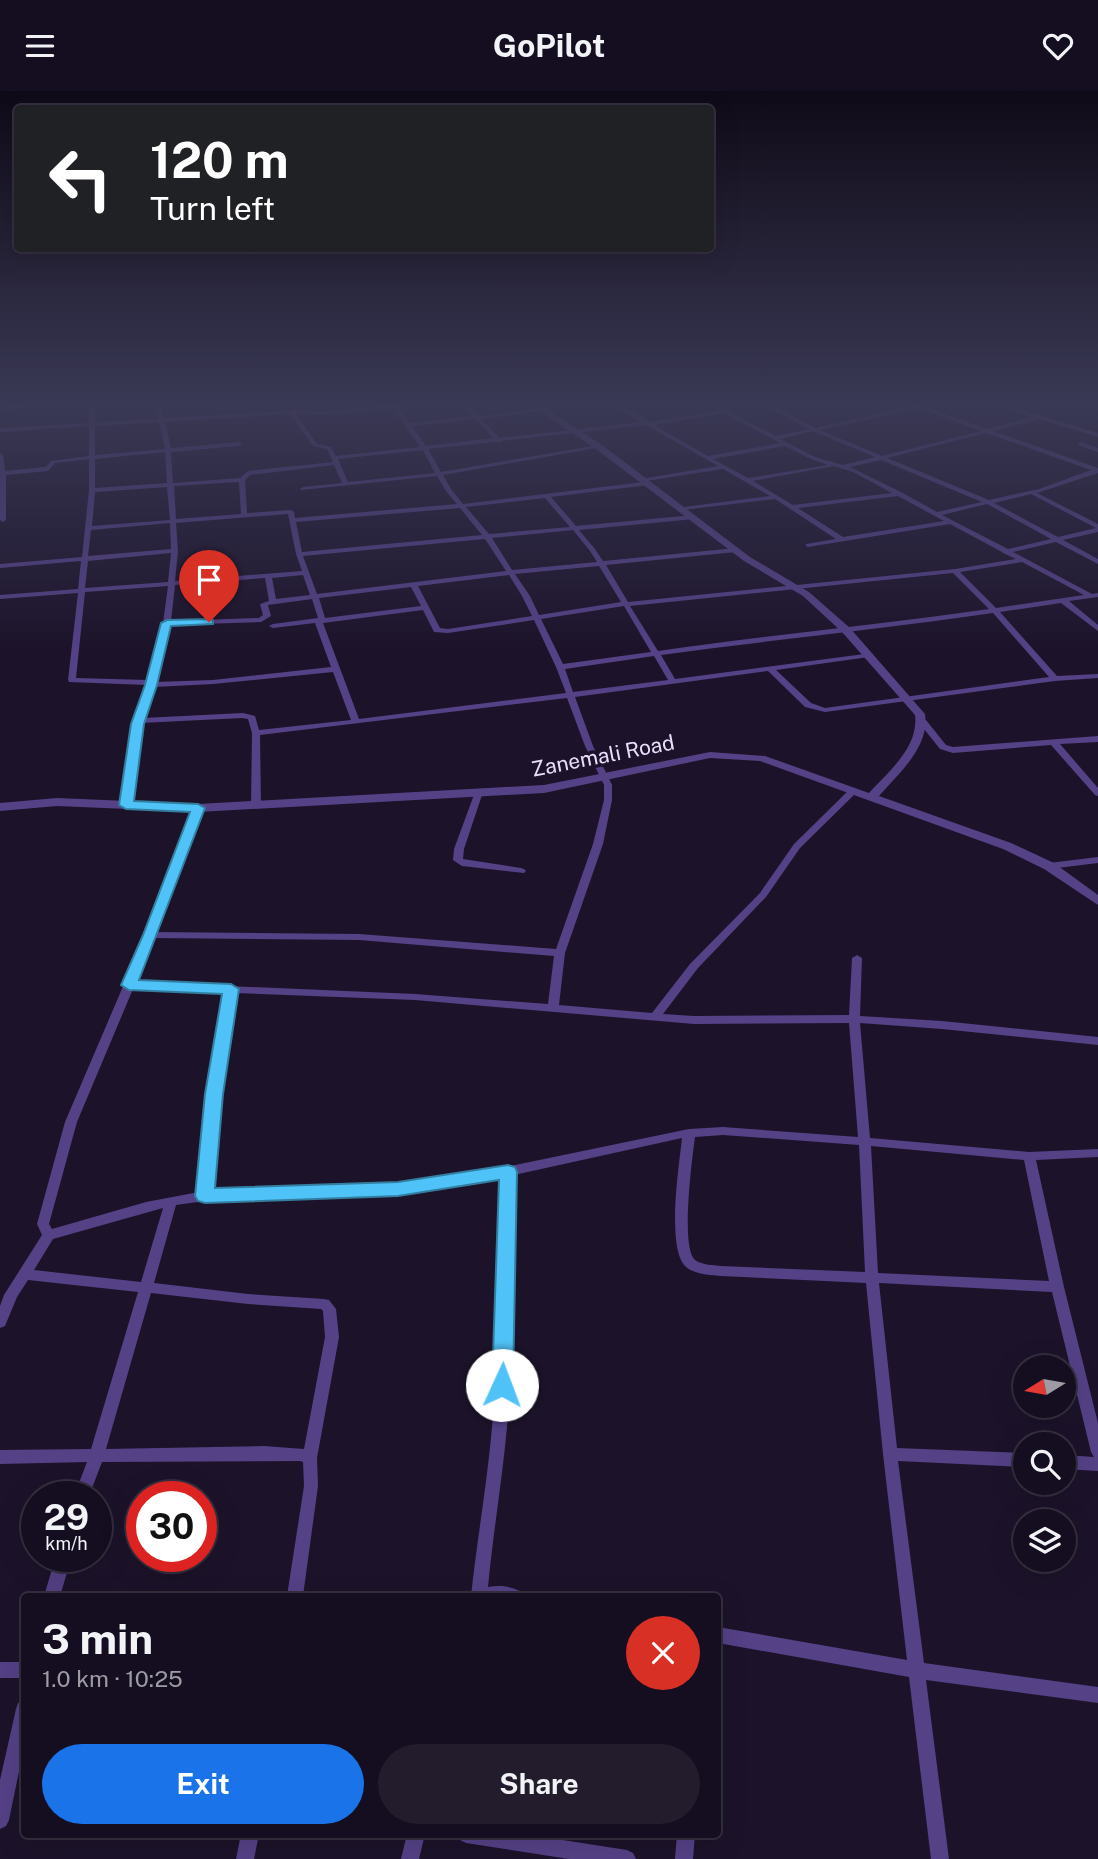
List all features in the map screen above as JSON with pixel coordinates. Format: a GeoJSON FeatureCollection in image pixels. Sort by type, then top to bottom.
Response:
{"type":"FeatureCollection","features":[{"type":"Feature","properties":{"kind":"street"},"geometry":{"type":"LineString","coordinates":[[3,487],[3,520]]}},
{"type":"Feature","properties":{"kind":"street"},"geometry":{"type":"LineString","coordinates":[[92,487],[72,680],[151,684],[337,669]]}},
{"type":"Feature","properties":{"kind":"street"},"geometry":{"type":"LineString","coordinates":[[92,490],[146,487]]}},
{"type":"Feature","properties":{"kind":"street"},"geometry":{"type":"LineString","coordinates":[[126,805],[139,721],[167,623],[175,551],[170,487]]}},
{"type":"Feature","properties":{"kind":"street"},"geometry":{"type":"LineString","coordinates":[[242,487],[244,514]]}},
{"type":"Feature","properties":{"kind":"street"},"geometry":{"type":"LineString","coordinates":[[303,489],[324,487]]}},
{"type":"Feature","properties":{"kind":"street"},"geometry":{"type":"LineString","coordinates":[[445,487],[512,572],[536,616],[609,792],[598,844],[559,953],[553,1009]]}},
{"type":"Feature","properties":{"kind":"street"},"geometry":{"type":"LineString","coordinates":[[293,520],[461,506],[614,487]]}},
{"type":"Feature","properties":{"kind":"street"},"geometry":{"type":"LineString","coordinates":[[652,487],[736,550],[793,585],[846,630],[920,714],[923,723],[949,750],[1098,739]]}},
{"type":"Feature","properties":{"kind":"street"},"geometry":{"type":"LineString","coordinates":[[758,487],[841,539]]}},
{"type":"Feature","properties":{"kind":"street"},"geometry":{"type":"LineString","coordinates":[[885,487],[1005,552],[1095,596]]}},
{"type":"Feature","properties":{"kind":"street"},"geometry":{"type":"LineString","coordinates":[[951,487],[988,502],[1098,562]]}},
{"type":"Feature","properties":{"kind":"street"},"geometry":{"type":"LineString","coordinates":[[936,514],[1049,487]]}},
{"type":"Feature","properties":{"kind":"street"},"geometry":{"type":"LineString","coordinates":[[1031,492],[1098,529]]}},
{"type":"Feature","properties":{"kind":"street"},"geometry":{"type":"LineString","coordinates":[[791,506],[901,494]]}},
{"type":"Feature","properties":{"kind":"street"},"geometry":{"type":"LineString","coordinates":[[547,496],[601,563],[672,680]]}},
{"type":"Feature","properties":{"kind":"street"},"geometry":{"type":"LineString","coordinates":[[684,509],[776,497]]}},
{"type":"Feature","properties":{"kind":"street"},"geometry":{"type":"LineString","coordinates":[[87,528],[244,514],[292,513],[292,530],[299,554],[356,722]]}},
{"type":"Feature","properties":{"kind":"street"},"geometry":{"type":"LineString","coordinates":[[299,554],[694,517]]}},
{"type":"Feature","properties":{"kind":"street"},"geometry":{"type":"LineString","coordinates":[[808,545],[950,522]]}},
{"type":"Feature","properties":{"kind":"street"},"geometry":{"type":"LineString","coordinates":[[1005,552],[1059,541],[1098,529]]}},
{"type":"Feature","properties":{"kind":"street"},"geometry":{"type":"LineString","coordinates":[[167,623],[261,620],[267,616],[264,604],[313,596],[512,572],[736,550]]}},
{"type":"Feature","properties":{"kind":"street"},"geometry":{"type":"LineString","coordinates":[[0,566],[175,551]]}},
{"type":"Feature","properties":{"kind":"street"},"geometry":{"type":"LineString","coordinates":[[413,585],[437,630],[442,631],[625,604],[793,585],[954,571],[1021,560]]}},
{"type":"Feature","properties":{"kind":"street"},"geometry":{"type":"LineString","coordinates":[[954,571],[995,611],[1055,679]]}},
{"type":"Feature","properties":{"kind":"street"},"geometry":{"type":"LineString","coordinates":[[0,597],[306,573]]}},
{"type":"Feature","properties":{"kind":"street"},"geometry":{"type":"LineString","coordinates":[[268,577],[274,602]]}},
{"type":"Feature","properties":{"kind":"street"},"geometry":{"type":"LineString","coordinates":[[559,667],[1095,596]]}},
{"type":"Feature","properties":{"kind":"street"},"geometry":{"type":"LineString","coordinates":[[1064,601],[1098,629]]}},
{"type":"Feature","properties":{"kind":"street"},"geometry":{"type":"LineString","coordinates":[[273,627],[425,608]]}},
{"type":"Feature","properties":{"kind":"street"},"geometry":{"type":"LineString","coordinates":[[256,733],[869,655]]}},
{"type":"Feature","properties":{"kind":"street"},"geometry":{"type":"LineString","coordinates":[[770,668],[808,705],[818,709],[1098,676]]}},
{"type":"Feature","properties":{"kind":"street"},"geometry":{"type":"LineString","coordinates":[[139,721],[243,715],[252,718],[256,733],[256,806]]}},
{"type":"Feature","properties":{"kind":"street"},"geometry":{"type":"LineString","coordinates":[[872,797],[920,739],[923,723]]}},
{"type":"Feature","properties":{"kind":"street"},"geometry":{"type":"LineString","coordinates":[[1054,743],[1098,793]]}},
{"type":"Feature","properties":{"kind":"street","name":"Zanemali Road"},"geometry":{"type":"LineString","coordinates":[[2,809],[57,802],[198,808],[256,806],[544,789],[710,755],[732,754],[761,758],[1007,846],[1049,866],[1098,901]]}},
{"type":"Feature","properties":{"kind":"street"},"geometry":{"type":"LineString","coordinates":[[654,1018],[694,965],[763,895],[797,846],[853,791]]}},
{"type":"Feature","properties":{"kind":"street"},"geometry":{"type":"LineString","coordinates":[[479,792],[459,849],[458,860],[462,863],[521,871]]}},
{"type":"Feature","properties":{"kind":"street"},"geometry":{"type":"LineString","coordinates":[[49,1235],[43,1224],[71,1122],[150,935],[198,808]]}},
{"type":"Feature","properties":{"kind":"street"},"geometry":{"type":"LineString","coordinates":[[1049,866],[1098,860]]}},
{"type":"Feature","properties":{"kind":"street"},"geometry":{"type":"LineString","coordinates":[[150,935],[359,937],[559,953]]}},
{"type":"Feature","properties":{"kind":"street"},"geometry":{"type":"LineString","coordinates":[[857,957],[854,1019],[865,1143],[872,1277],[890,1454],[940,1859]]}},
{"type":"Feature","properties":{"kind":"street"},"geometry":{"type":"LineString","coordinates":[[129,985],[434,998],[694,1020],[854,1019],[1098,1041]]}},
{"type":"Feature","properties":{"kind":"street"},"geometry":{"type":"LineString","coordinates":[[205,1196],[214,1094],[231,989]]}},
{"type":"Feature","properties":{"kind":"street"},"geometry":{"type":"LineString","coordinates":[[689,1133],[682,1237],[685,1257],[690,1264],[713,1269],[1057,1287]]}},
{"type":"Feature","properties":{"kind":"street"},"geometry":{"type":"LineString","coordinates":[[0,1322],[11,1296],[49,1235],[148,1205],[171,1201],[205,1196],[398,1189],[508,1172],[689,1133],[780,1134],[1029,1156],[1098,1153]]}},
{"type":"Feature","properties":{"kind":"street"},"geometry":{"type":"LineString","coordinates":[[1029,1156],[1057,1287],[1098,1452]]}},
{"type":"Feature","properties":{"kind":"street"},"geometry":{"type":"LineString","coordinates":[[480,1593],[485,1530],[496,1466],[502,1385],[508,1172]]}},
{"type":"Feature","properties":{"kind":"street"},"geometry":{"type":"LineString","coordinates":[[87,1481],[171,1201]]}},
{"type":"Feature","properties":{"kind":"street"},"geometry":{"type":"LineString","coordinates":[[25,1274],[248,1299],[324,1304],[329,1308],[331,1337],[310,1458],[311,1486],[295,1593]]}},
{"type":"Feature","properties":{"kind":"street"},"geometry":{"type":"LineString","coordinates":[[0,1457],[291,1454],[310,1458]]}},
{"type":"Feature","properties":{"kind":"street"},"geometry":{"type":"LineString","coordinates":[[890,1454],[1013,1459]]}},
{"type":"Feature","properties":{"kind":"street"},"geometry":{"type":"LineString","coordinates":[[1076,1463],[1098,1464]]}},
{"type":"Feature","properties":{"kind":"street"},"geometry":{"type":"LineString","coordinates":[[53,1593],[59,1572]]}},
{"type":"Feature","properties":{"kind":"street"},"geometry":{"type":"LineString","coordinates":[[721,1636],[916,1671],[1098,1695]]}},
{"type":"Feature","properties":{"kind":"street"},"geometry":{"type":"LineString","coordinates":[[0,1670],[21,1670]]}},
{"type":"Feature","properties":{"kind":"street"},"geometry":{"type":"LineString","coordinates":[[0,1820],[21,1723]]}},
{"type":"Feature","properties":{"kind":"street"},"geometry":{"type":"LineString","coordinates":[[245,1859],[249,1838]]}},
{"type":"Feature","properties":{"kind":"street"},"geometry":{"type":"LineString","coordinates":[[410,1859],[415,1838]]}},
{"type":"Feature","properties":{"kind":"street"},"geometry":{"type":"LineString","coordinates":[[492,1838],[627,1859]]}},
{"type":"Feature","properties":{"kind":"street"},"geometry":{"type":"LineString","coordinates":[[684,1859],[686,1838]]}},
{"type":"Feature","properties":{"kind":"route"},"geometry":{"type":"LineString","coordinates":[[209,622],[167,623],[151,685],[137,724],[126,805],[198,808],[129,985],[231,989],[214,1094],[205,1196],[398,1189],[508,1172],[502,1385]]}}]}
